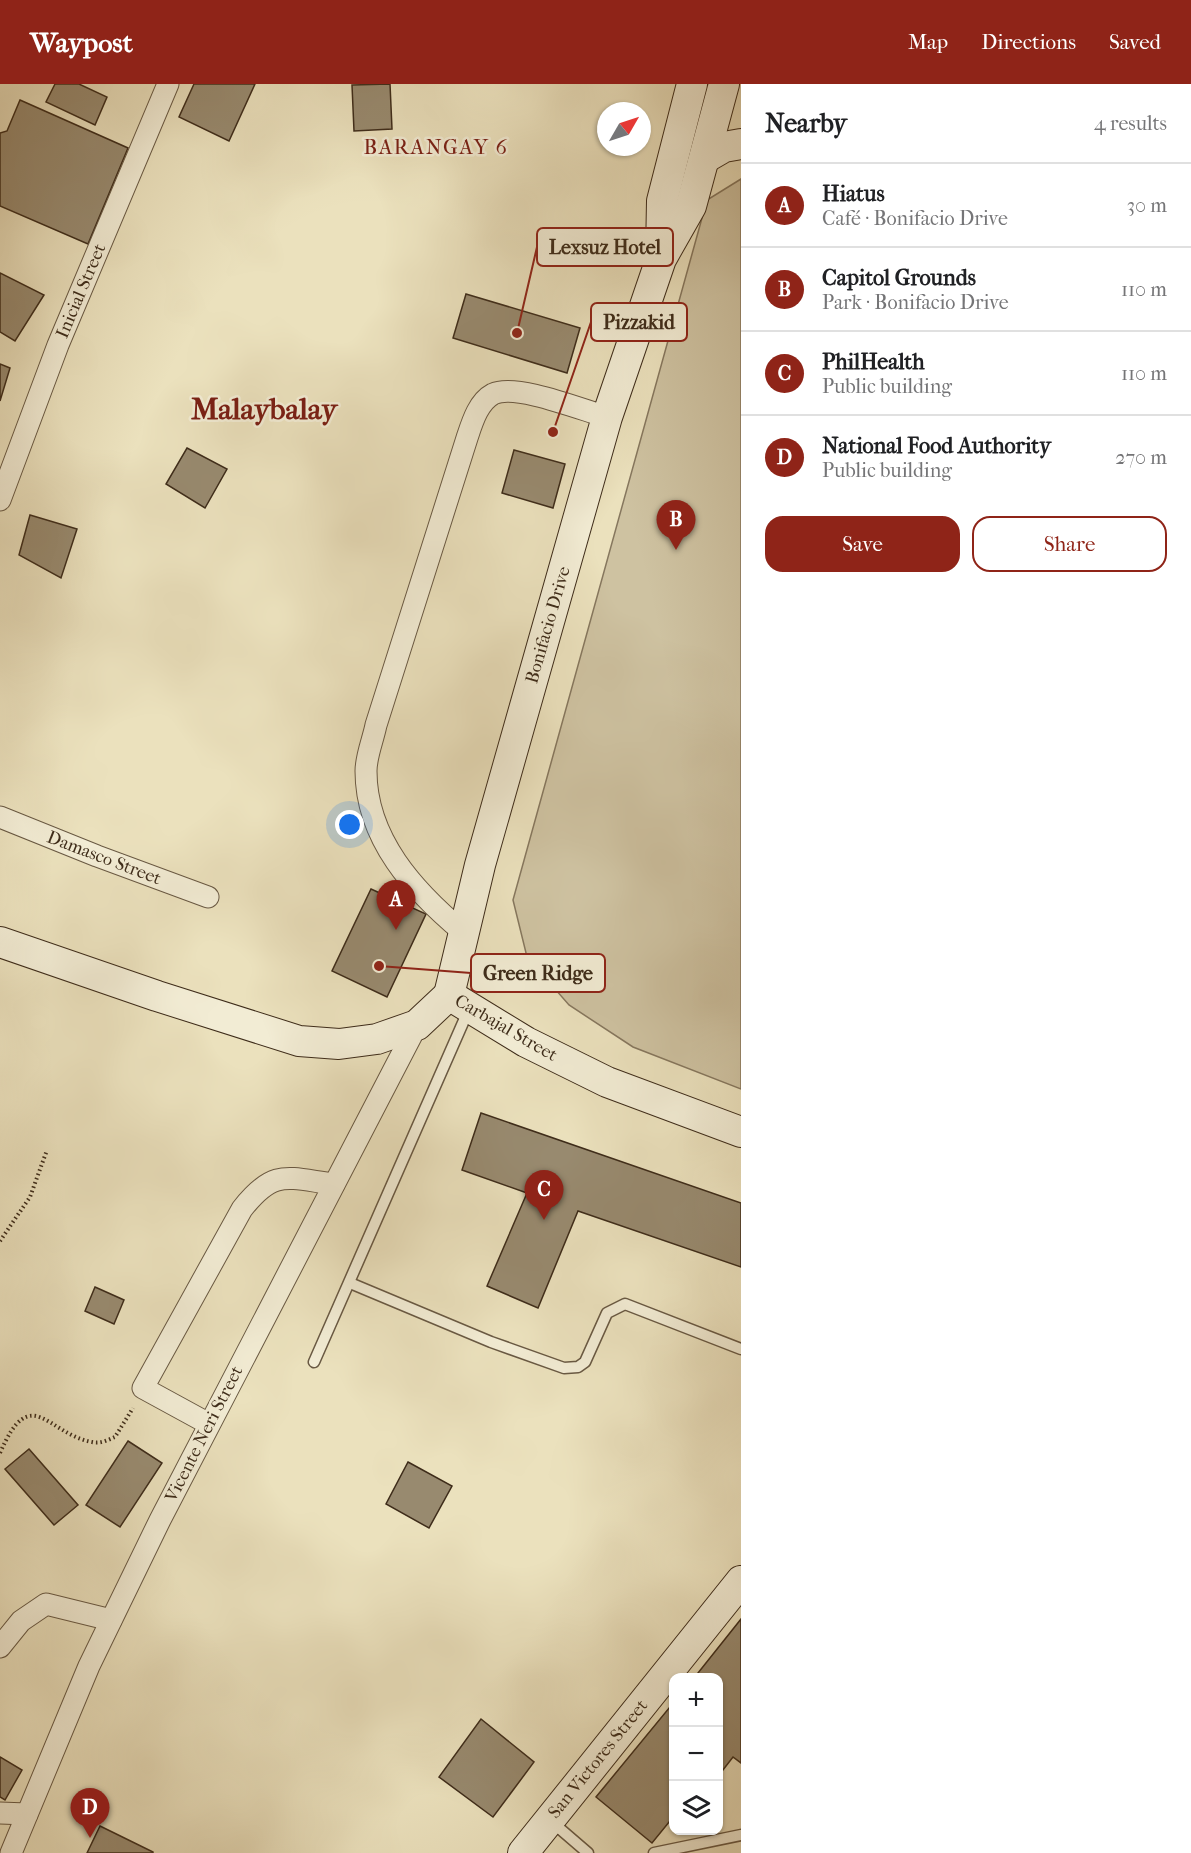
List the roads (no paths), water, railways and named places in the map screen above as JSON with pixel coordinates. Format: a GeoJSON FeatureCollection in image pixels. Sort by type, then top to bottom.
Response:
{"type":"FeatureCollection","features":[{"type":"Feature","properties":{"kind":"main road","name":"Bonifacio Drive"},"geometry":{"type":"LineString","coordinates":[[459,1002],[463,932],[607,417],[661,259],[691,206],[724,84]]}},
{"type":"Feature","properties":{"kind":"main road","name":"Bonifacio Drive"},"geometry":{"type":"LineString","coordinates":[[661,259],[663,201],[686,90]]}},
{"type":"Feature","properties":{"kind":"main road"},"geometry":{"type":"LineString","coordinates":[[705,158],[724,147],[741,144]]}},
{"type":"Feature","properties":{"kind":"main road","name":"Carbajal Street"},"geometry":{"type":"LineString","coordinates":[[0,942],[157,996],[299,1041],[339,1044],[376,1039],[417,1025],[459,1002],[526,1042],[607,1082],[741,1132]]}},
{"type":"Feature","properties":{"kind":"main road","name":"San Victores Street"},"geometry":{"type":"LineString","coordinates":[[523,1853],[741,1581]]}},
{"type":"Feature","properties":{"kind":"street","name":"Inicial Street"},"geometry":{"type":"LineString","coordinates":[[0,500],[8,454],[58,345],[168,84]]}},
{"type":"Feature","properties":{"kind":"street"},"geometry":{"type":"LineString","coordinates":[[463,932],[412,883],[383,842],[369,803],[366,769],[376,725],[477,411],[492,395],[513,391],[607,417]]}},
{"type":"Feature","properties":{"kind":"street","name":"Damasco Street"},"geometry":{"type":"LineString","coordinates":[[0,817],[96,856],[208,897]]}},
{"type":"Feature","properties":{"kind":"street","name":"Vicente Neri Street"},"geometry":{"type":"LineString","coordinates":[[11,1853],[89,1666],[159,1520],[417,1025]]}},
{"type":"Feature","properties":{"kind":"street"},"geometry":{"type":"LineString","coordinates":[[209,1424],[143,1388],[242,1209],[256,1191],[275,1178],[334,1184]]}},
{"type":"Feature","properties":{"kind":"street"},"geometry":{"type":"LineString","coordinates":[[0,1647],[21,1621],[46,1604],[111,1620]]}},
{"type":"Feature","properties":{"kind":"street"},"geometry":{"type":"LineString","coordinates":[[0,1813],[27,1814]]}},
{"type":"Feature","properties":{"kind":"lane"},"geometry":{"type":"LineString","coordinates":[[314,1362],[350,1283],[459,1002]]}},
{"type":"Feature","properties":{"kind":"lane"},"geometry":{"type":"LineString","coordinates":[[350,1283],[491,1342],[564,1368],[578,1367],[585,1362],[607,1313],[624,1304],[741,1349]]}},
{"type":"Feature","properties":{"kind":"lane"},"geometry":{"type":"LineString","coordinates":[[549,1820],[588,1853]]}},
{"type":"Feature","properties":{"kind":"lane"},"geometry":{"type":"LineString","coordinates":[[654,1853],[741,1836]]}},
{"type":"Feature","properties":{"kind":"place","name":"Lexsuz Hotel"},"geometry":{"type":"Point","coordinates":[517,333]}},
{"type":"Feature","properties":{"kind":"place","name":"Pizzakid"},"geometry":{"type":"Point","coordinates":[553,432]}},
{"type":"Feature","properties":{"kind":"place","name":"Capitol Grounds"},"geometry":{"type":"Point","coordinates":[676,550]}},
{"type":"Feature","properties":{"kind":"place","name":"Hiatus"},"geometry":{"type":"Point","coordinates":[396,930]}},
{"type":"Feature","properties":{"kind":"place","name":"Green Ridge"},"geometry":{"type":"Point","coordinates":[379,966]}},
{"type":"Feature","properties":{"kind":"place","name":"PhilHealth"},"geometry":{"type":"Point","coordinates":[544,1220]}},
{"type":"Feature","properties":{"kind":"place","name":"National Food Authority"},"geometry":{"type":"Point","coordinates":[90,1838]}},
{"type":"Feature","properties":{"kind":"district","name":"BARANGAY 6"},"geometry":{"type":"Point","coordinates":[436,147]}},
{"type":"Feature","properties":{"kind":"district","name":"Malaybalay"},"geometry":{"type":"Point","coordinates":[264,409]}}]}
